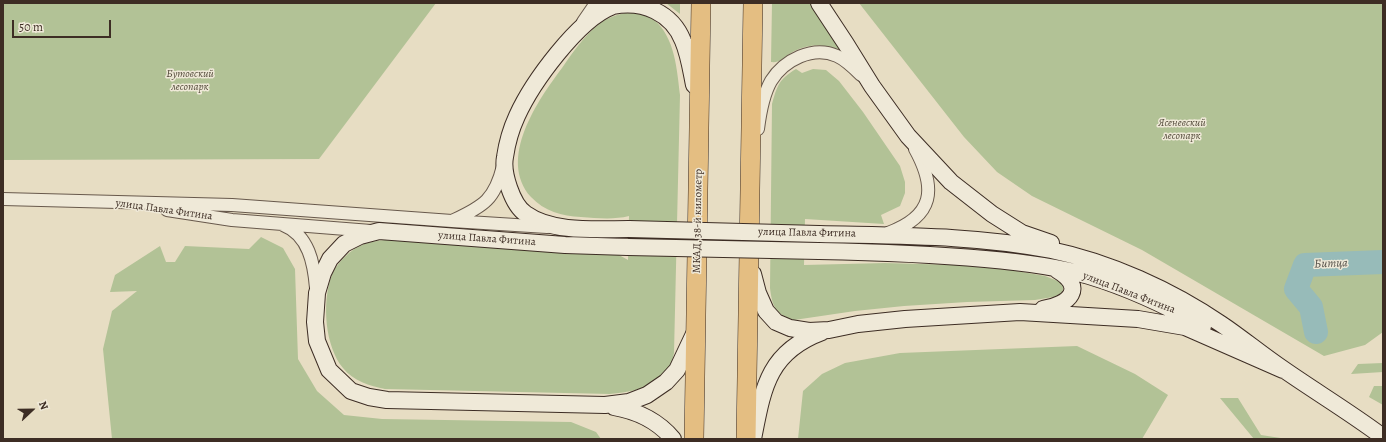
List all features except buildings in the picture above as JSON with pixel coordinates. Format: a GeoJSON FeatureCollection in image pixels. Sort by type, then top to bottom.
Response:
{"type":"FeatureCollection","features":[{"type":"Feature","properties":{"kind":"highway","name":"МКАД, 38-й километр"},"geometry":{"type":"LineString","coordinates":[[694,439],[701,3]]}},
{"type":"Feature","properties":{"kind":"highway"},"geometry":{"type":"LineString","coordinates":[[746,439],[753,3]]}},
{"type":"Feature","properties":{"kind":"main road"},"geometry":{"type":"LineString","coordinates":[[565,228],[537,221],[524,214],[514,200],[506,180],[504,159],[514,123],[529,95],[547,68],[576,32],[596,15],[613,6],[629,3],[642,3],[656,9],[670,20],[683,40],[690,64],[695,92],[699,160]]}},
{"type":"Feature","properties":{"kind":"main road"},"geometry":{"type":"LineString","coordinates":[[819,3],[872,86],[908,136],[951,182],[992,214],[1022,233],[1106,262],[1111,268]]}},
{"type":"Feature","properties":{"kind":"main road"},"geometry":{"type":"LineString","coordinates":[[750,212],[753,274],[758,294],[766,311],[776,322],[790,328],[809,331],[828,330],[858,324],[905,319],[1020,312],[1055,307],[1067,300],[1072,293],[1072,284],[1067,276],[1052,267]]}},
{"type":"Feature","properties":{"kind":"main road","name":"улица Павла Фитина"},"geometry":{"type":"LineString","coordinates":[[565,228],[882,235],[1011,244],[1052,250],[1133,276],[1176,297],[1220,323],[1283,370]]}},
{"type":"Feature","properties":{"kind":"main road"},"geometry":{"type":"LineString","coordinates":[[379,231],[360,236],[344,244],[330,259],[323,272],[317,293],[315,322],[317,341],[329,370],[351,391],[369,397],[387,400],[605,405],[629,409],[648,418],[666,430],[673,439]]}},
{"type":"Feature","properties":{"kind":"main road","name":"улица Павла Фитина"},"geometry":{"type":"LineString","coordinates":[[379,231],[565,245],[954,256],[1011,261],[1052,267],[1089,276],[1174,310],[1283,370],[1358,418],[1383,437]]}},
{"type":"Feature","properties":{"kind":"main road"},"geometry":{"type":"LineString","coordinates":[[1020,312],[1138,318],[1185,327],[1283,370]]}},
{"type":"Feature","properties":{"kind":"main road"},"geometry":{"type":"LineString","coordinates":[[605,405],[629,402],[647,395],[666,382],[677,370],[696,329]]}},
{"type":"Feature","properties":{"kind":"main road"},"geometry":{"type":"LineString","coordinates":[[753,439],[761,398],[769,375],[780,359],[795,345],[828,330]]}},
{"type":"Feature","properties":{"kind":"street"},"geometry":{"type":"LineString","coordinates":[[576,32],[596,3]]}},
{"type":"Feature","properties":{"kind":"street"},"geometry":{"type":"LineString","coordinates":[[750,212],[758,128],[762,104],[771,82],[781,69],[794,59],[809,53],[824,52],[837,56],[852,66],[872,86]]}},
{"type":"Feature","properties":{"kind":"street"},"geometry":{"type":"LineString","coordinates":[[882,235],[900,229],[913,222],[921,212],[927,198],[928,182],[924,165],[908,136]]}},
{"type":"Feature","properties":{"kind":"street"},"geometry":{"type":"LineString","coordinates":[[452,221],[482,205],[493,194],[500,178],[504,159]]}},
{"type":"Feature","properties":{"kind":"street"},"geometry":{"type":"LineString","coordinates":[[3,199],[108,202]]}},
{"type":"Feature","properties":{"kind":"street","name":"улица Павла Фитина"},"geometry":{"type":"LineString","coordinates":[[108,202],[232,205],[565,228]]}},
{"type":"Feature","properties":{"kind":"street","name":"улица Павла Фитина"},"geometry":{"type":"LineString","coordinates":[[108,202],[232,220],[379,231]]}},
{"type":"Feature","properties":{"kind":"street"},"geometry":{"type":"LineString","coordinates":[[280,224],[290,228],[299,236],[307,247],[315,271],[317,293]]}},
{"type":"Feature","properties":{"kind":"green space","name":"Бутовский лесопарк"},"geometry":{"type":"Polygon","coordinates":[[[3,3],[436,3],[319,159],[3,160],[3,3]]]}},
{"type":"Feature","properties":{"kind":"green space"},"geometry":{"type":"Polygon","coordinates":[[[666,3],[680,3],[680,14],[666,3]]]}},
{"type":"Feature","properties":{"kind":"green space"},"geometry":{"type":"Polygon","coordinates":[[[772,3],[811,3],[844,51],[823,46],[804,47],[779,61],[771,62],[772,3]]]}},
{"type":"Feature","properties":{"kind":"green space","name":"Ясеневский лесопарк"},"geometry":{"type":"Polygon","coordinates":[[[859,3],[1383,3],[1383,332],[1365,345],[1324,356],[1142,250],[1032,196],[997,172],[964,137],[859,3]]]}},
{"type":"Feature","properties":{"kind":"green space"},"geometry":{"type":"Polygon","coordinates":[[[630,12],[648,16],[661,27],[671,45],[678,75],[680,95],[674,353],[672,363],[669,368],[658,380],[651,384],[627,392],[610,394],[385,389],[357,380],[347,373],[337,359],[329,337],[326,312],[328,288],[331,277],[338,264],[346,255],[360,246],[378,241],[398,239],[619,255],[628,260],[629,216],[599,218],[574,216],[554,212],[542,206],[531,197],[522,182],[518,165],[520,148],[525,130],[533,113],[542,96],[570,56],[599,24],[606,19],[630,12]]]}},
{"type":"Feature","properties":{"kind":"green space"},"geometry":{"type":"Polygon","coordinates":[[[796,69],[802,73],[813,69],[826,70],[839,81],[863,112],[900,166],[905,182],[905,193],[900,206],[881,215],[884,224],[805,219],[804,265],[885,263],[956,265],[1011,270],[1045,276],[1063,283],[1063,290],[1059,296],[1035,300],[904,306],[855,311],[794,320],[779,312],[772,300],[770,288],[772,104],[775,92],[782,80],[796,69]]]}},
{"type":"Feature","properties":{"kind":"green space"},"geometry":{"type":"Polygon","coordinates":[[[261,237],[283,248],[295,269],[298,359],[317,391],[344,415],[382,419],[571,422],[596,432],[601,439],[112,439],[103,349],[112,311],[137,291],[110,292],[115,275],[160,246],[166,262],[175,262],[185,246],[249,249],[261,237]]]}},
{"type":"Feature","properties":{"kind":"green space"},"geometry":{"type":"Polygon","coordinates":[[[1077,346],[1135,374],[1168,395],[1142,439],[798,439],[803,391],[822,374],[845,363],[900,353],[1077,346]]]}},
{"type":"Feature","properties":{"kind":"green space"},"geometry":{"type":"Polygon","coordinates":[[[1383,363],[1383,372],[1351,374],[1358,364],[1383,363]]]}},
{"type":"Feature","properties":{"kind":"green space"},"geometry":{"type":"Polygon","coordinates":[[[1374,386],[1383,386],[1383,405],[1369,397],[1374,386]]]}},
{"type":"Feature","properties":{"kind":"green space"},"geometry":{"type":"Polygon","coordinates":[[[1220,398],[1238,398],[1261,435],[1287,439],[1254,439],[1220,398]]]}},
{"type":"Feature","properties":{"kind":"waterway","name":"Битца"},"geometry":{"type":"LineString","coordinates":[[1316,332],[1311,307],[1296,289],[1305,265],[1383,262]]}}]}
